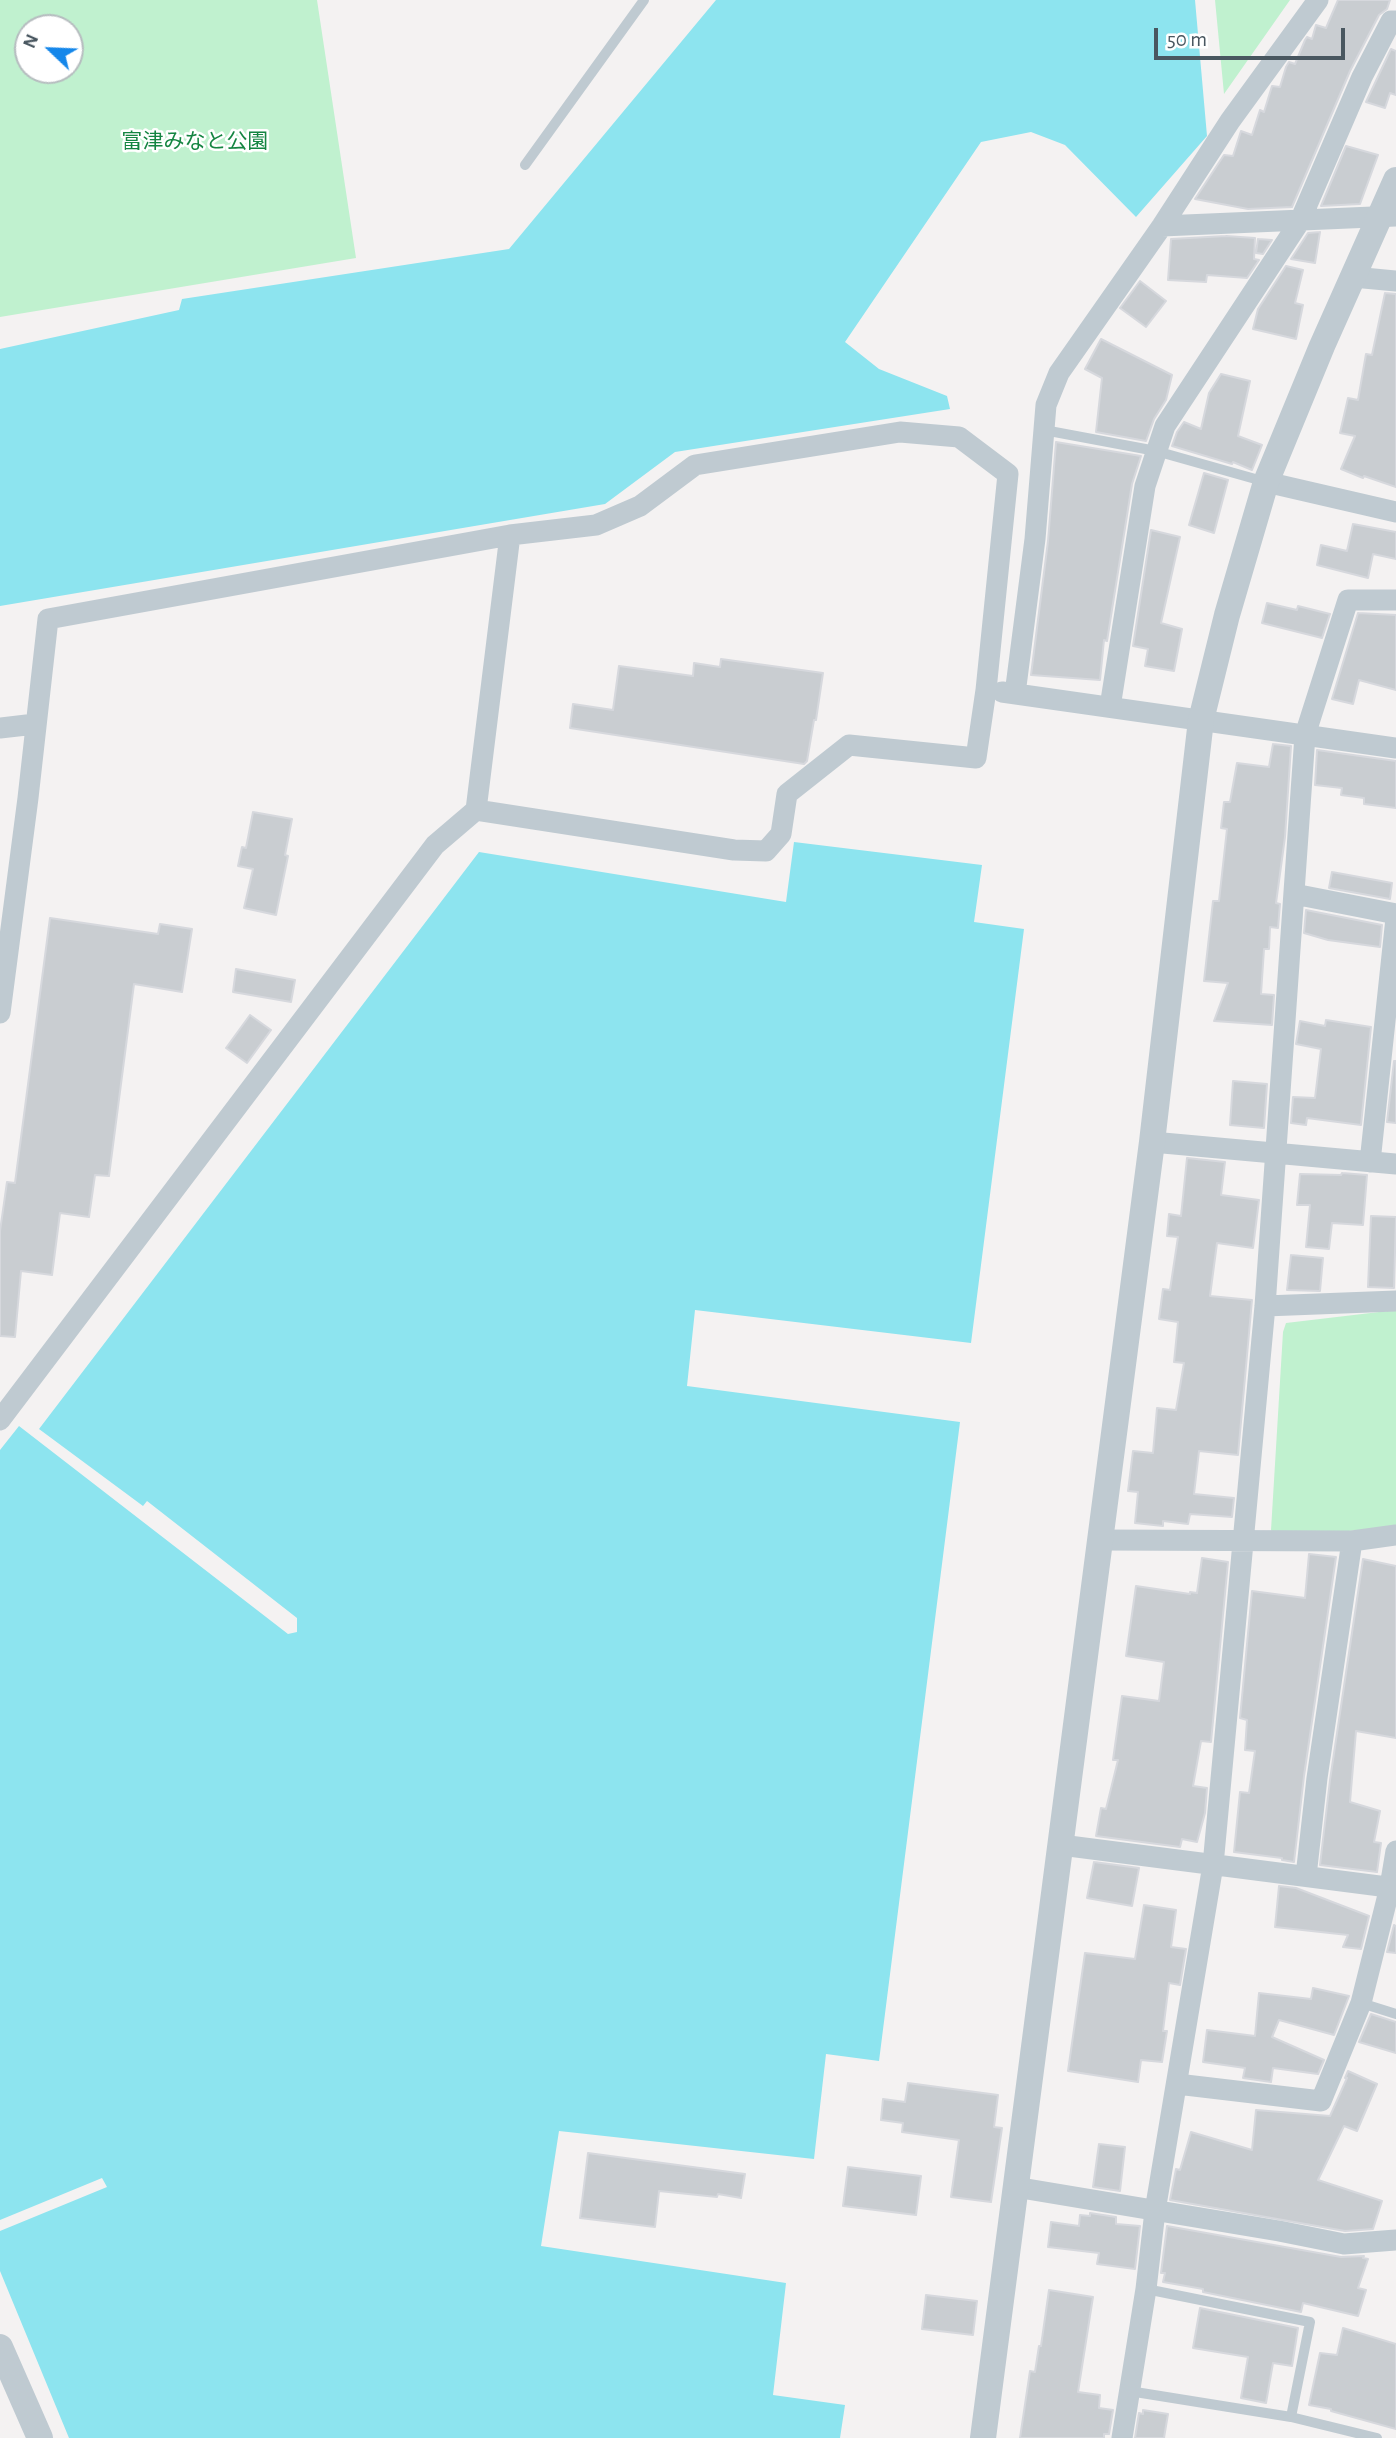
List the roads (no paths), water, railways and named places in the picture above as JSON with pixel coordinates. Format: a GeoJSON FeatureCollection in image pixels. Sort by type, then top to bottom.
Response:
{"type":"FeatureCollection","features":[{"type":"Feature","properties":{"kind":"street"},"geometry":{"type":"LineString","coordinates":[[1015,694],[1035,540],[1046,405],[1059,373],[1162,226],[1230,121],[1318,0]]}},
{"type":"Feature","properties":{"kind":"street"},"geometry":{"type":"LineString","coordinates":[[1110,707],[1145,486],[1165,426],[1300,221],[1363,77],[1391,21],[1396,21]]}},
{"type":"Feature","properties":{"kind":"street"},"geometry":{"type":"LineString","coordinates":[[984,2438],[1152,1142],[1201,720],[1227,615],[1266,482],[1353,277],[1388,216],[1396,180]]}},
{"type":"Feature","properties":{"kind":"street"},"geometry":{"type":"LineString","coordinates":[[1162,226],[1388,216]]}},
{"type":"Feature","properties":{"kind":"street"},"geometry":{"type":"LineString","coordinates":[[1353,277],[1396,281]]}},
{"type":"Feature","properties":{"kind":"street"},"geometry":{"type":"LineString","coordinates":[[0,1013],[48,619],[510,535],[596,525],[640,506],[695,465],[900,432],[959,437],[1008,474],[986,690],[976,758],[849,745],[788,794],[781,834],[766,851],[734,850],[476,810]]}},
{"type":"Feature","properties":{"kind":"street"},"geometry":{"type":"LineString","coordinates":[[1266,482],[1396,512]]}},
{"type":"Feature","properties":{"kind":"street"},"geometry":{"type":"LineString","coordinates":[[0,1420],[435,845],[476,810],[510,535]]}},
{"type":"Feature","properties":{"kind":"street"},"geometry":{"type":"LineString","coordinates":[[1122,2438],[1146,2289],[1155,2211],[1213,1865],[1265,1306],[1305,735],[1348,600],[1396,600]]}},
{"type":"Feature","properties":{"kind":"street"},"geometry":{"type":"LineString","coordinates":[[986,690],[1396,748]]}},
{"type":"Feature","properties":{"kind":"street"},"geometry":{"type":"LineString","coordinates":[[0,728],[35,724]]}},
{"type":"Feature","properties":{"kind":"street"},"geometry":{"type":"LineString","coordinates":[[1294,894],[1396,916],[1370,1162]]}},
{"type":"Feature","properties":{"kind":"street"},"geometry":{"type":"LineString","coordinates":[[1152,1142],[1396,1164]]}},
{"type":"Feature","properties":{"kind":"street"},"geometry":{"type":"LineString","coordinates":[[1265,1306],[1396,1301]]}},
{"type":"Feature","properties":{"kind":"street"},"geometry":{"type":"LineString","coordinates":[[1099,1540],[1352,1541],[1396,1535]]}},
{"type":"Feature","properties":{"kind":"street"},"geometry":{"type":"LineString","coordinates":[[1306,1876],[1317,1778],[1352,1541]]}},
{"type":"Feature","properties":{"kind":"street"},"geometry":{"type":"LineString","coordinates":[[1061,1845],[1393,1887]]}},
{"type":"Feature","properties":{"kind":"street"},"geometry":{"type":"LineString","coordinates":[[1177,2084],[1321,2101],[1361,2003],[1393,1887],[1396,1851]]}},
{"type":"Feature","properties":{"kind":"street"},"geometry":{"type":"LineString","coordinates":[[1015,2187],[1344,2245],[1396,2240]]}},
{"type":"Feature","properties":{"kind":"street"},"geometry":{"type":"LineString","coordinates":[[0,2347],[40,2438]]}},
{"type":"Feature","properties":{"kind":"lane"},"geometry":{"type":"LineString","coordinates":[[524,165],[644,0]]}},
{"type":"Feature","properties":{"kind":"lane"},"geometry":{"type":"LineString","coordinates":[[1044,430],[1156,451],[1266,482]]}},
{"type":"Feature","properties":{"kind":"lane"},"geometry":{"type":"LineString","coordinates":[[1361,2003],[1396,2014]]}},
{"type":"Feature","properties":{"kind":"lane"},"geometry":{"type":"LineString","coordinates":[[1146,2289],[1310,2322],[1291,2417]]}},
{"type":"Feature","properties":{"kind":"lane"},"geometry":{"type":"LineString","coordinates":[[1129,2391],[1291,2417],[1377,2438]]}},
{"type":"Feature","properties":{"kind":"water"},"geometry":{"type":"Polygon","coordinates":[[[716,0],[1195,0],[1207,136],[1136,217],[1065,145],[1031,132],[981,142],[845,342],[879,369],[947,396],[950,409],[675,452],[605,504],[0,606],[0,349],[179,310],[182,299],[509,249],[716,0]]]}},
{"type":"Feature","properties":{"kind":"water"},"geometry":{"type":"Polygon","coordinates":[[[794,842],[982,865],[974,922],[1024,929],[971,1343],[695,1310],[687,1386],[960,1422],[879,2061],[826,2054],[814,2159],[559,2131],[541,2246],[786,2283],[773,2395],[845,2405],[840,2438],[69,2438],[0,2271],[0,2231],[107,2187],[102,2178],[0,2220],[0,1450],[19,1426],[288,1634],[297,1632],[297,1618],[147,1501],[143,1506],[39,1429],[479,852],[786,902],[794,842]]]}},
{"type":"Feature","properties":{"kind":"park label","name":"富津みなと公園"},"geometry":{"type":"Point","coordinates":[195,142]}}]}
